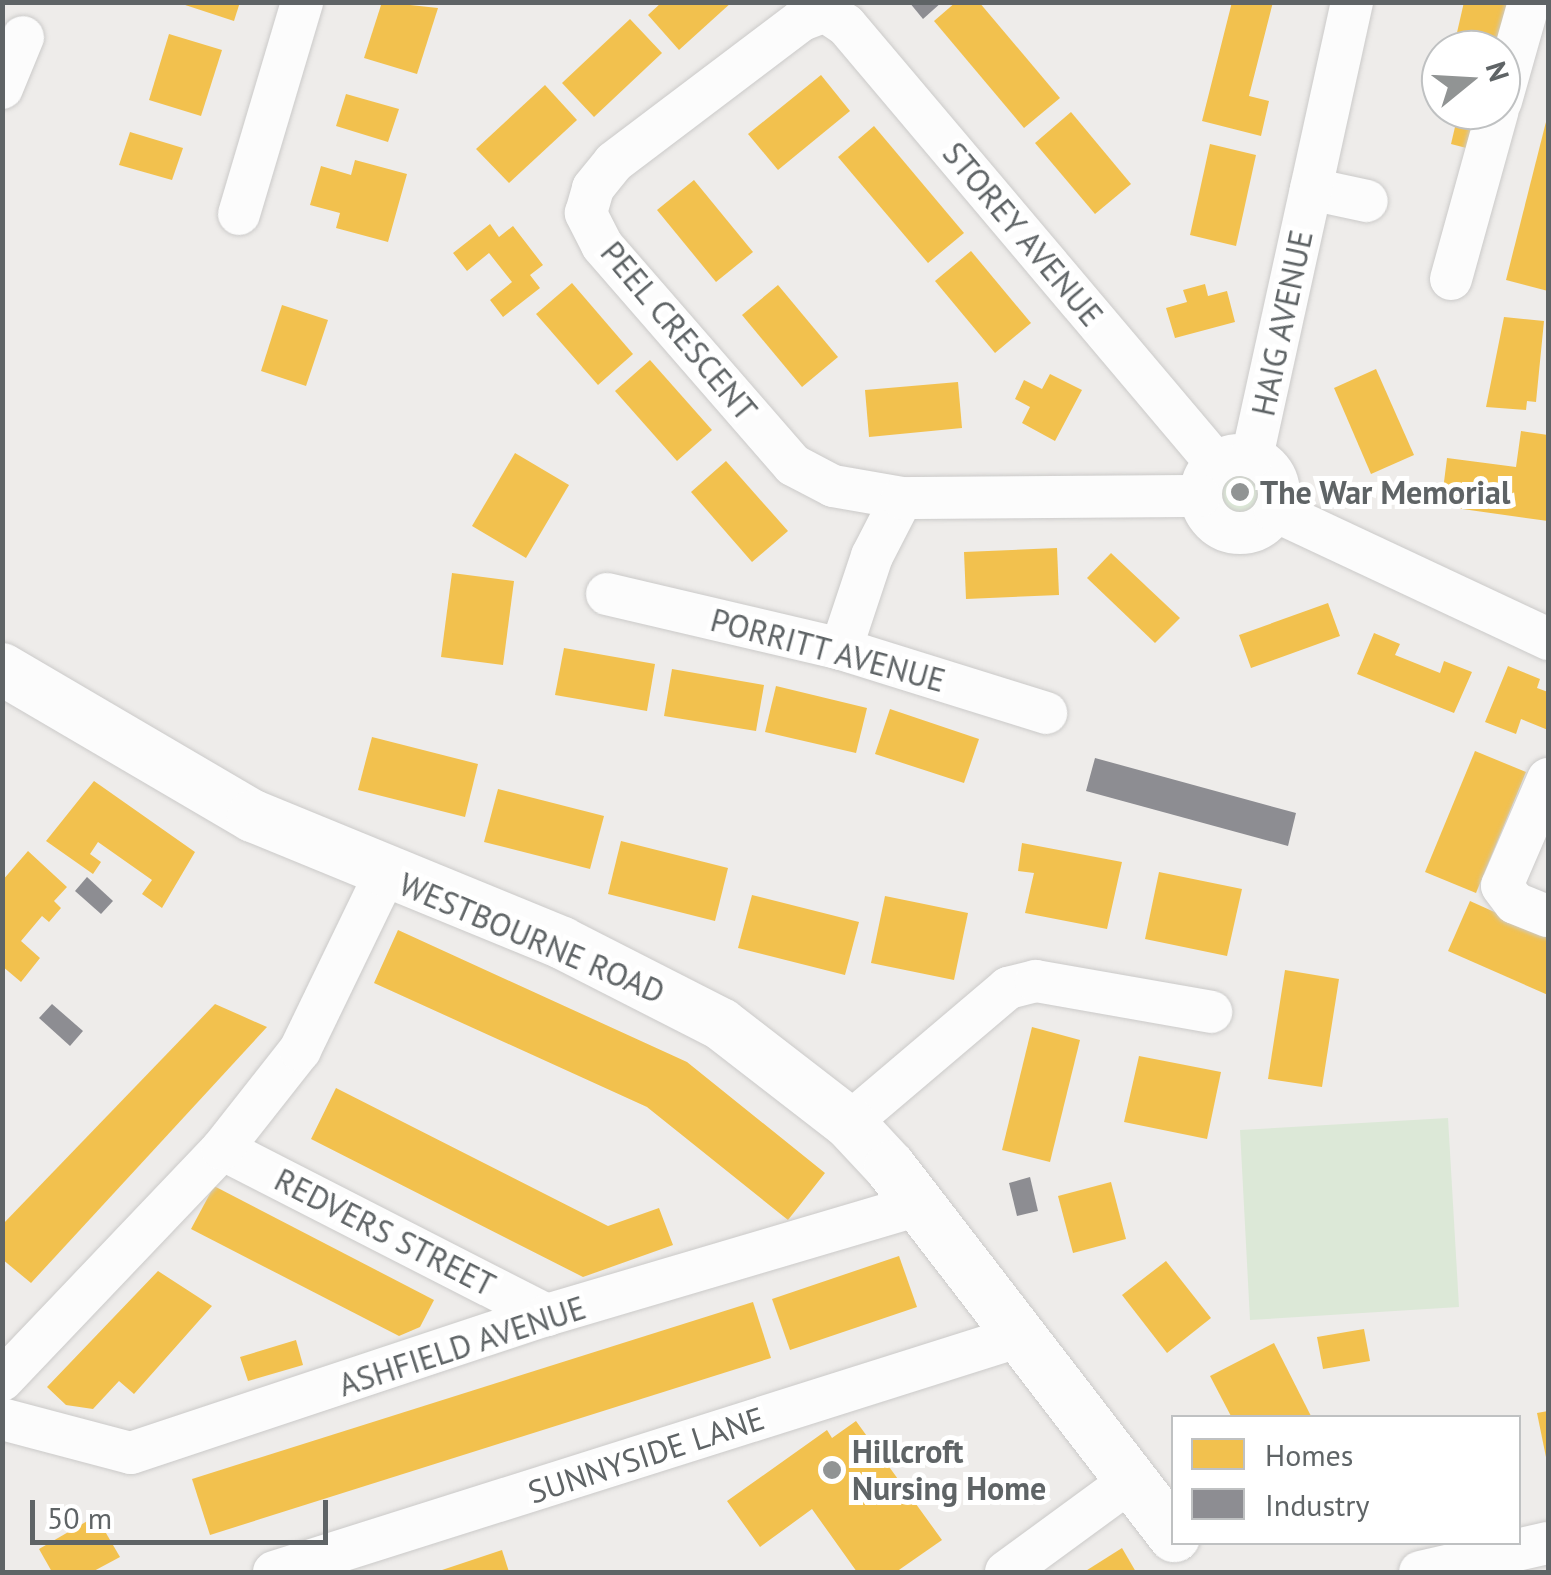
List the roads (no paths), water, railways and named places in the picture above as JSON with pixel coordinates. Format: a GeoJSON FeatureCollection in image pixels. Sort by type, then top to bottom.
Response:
{"type":"FeatureCollection","features":[{"type":"Feature","properties":{"kind":"street"},"geometry":{"type":"LineString","coordinates":[[239,214],[302,2]]}},
{"type":"Feature","properties":{"kind":"street","name":"HAIG AVENUE"},"geometry":{"type":"LineString","coordinates":[[1223,472],[1312,190],[1352,2]]}},
{"type":"Feature","properties":{"kind":"street"},"geometry":{"type":"LineString","coordinates":[[1520,30],[1528,2]]}},
{"type":"Feature","properties":{"kind":"street","name":"STOREY AVENUE"},"geometry":{"type":"LineString","coordinates":[[825,11],[846,25],[1223,472]]}},
{"type":"Feature","properties":{"kind":"street","name":"PEEL CRESCENT"},"geometry":{"type":"LineString","coordinates":[[825,11],[802,20],[614,162],[593,188],[586,213],[602,245],[793,465],[834,486],[902,498],[1223,472]]}},
{"type":"Feature","properties":{"kind":"street"},"geometry":{"type":"LineString","coordinates":[[2,88],[23,37]]}},
{"type":"Feature","properties":{"kind":"street"},"geometry":{"type":"LineString","coordinates":[[1451,279],[1492,130]]}},
{"type":"Feature","properties":{"kind":"street","name":"HAIG AVENUE"},"geometry":{"type":"LineString","coordinates":[[1312,190],[1367,201]]}},
{"type":"Feature","properties":{"kind":"street"},"geometry":{"type":"LineString","coordinates":[[1223,472],[1274,475],[1276,511],[1258,529],[1234,534],[1210,520],[1223,472]]}},
{"type":"Feature","properties":{"kind":"street"},"geometry":{"type":"LineString","coordinates":[[841,648],[872,556],[902,498]]}},
{"type":"Feature","properties":{"kind":"street"},"geometry":{"type":"LineString","coordinates":[[1276,511],[1548,639]]}},
{"type":"Feature","properties":{"kind":"street","name":"PORRITT AVENUE"},"geometry":{"type":"LineString","coordinates":[[607,594],[841,648],[1046,712]]}},
{"type":"Feature","properties":{"kind":"street","name":"WESTBOURNE ROAD"},"geometry":{"type":"LineString","coordinates":[[4,673],[253,816],[385,874],[562,943],[720,1024],[849,1122],[921,1204],[1018,1337],[1171,1532]]}},
{"type":"Feature","properties":{"kind":"street"},"geometry":{"type":"LineString","coordinates":[[1548,779],[1502,886],[1516,903],[1548,916]]}},
{"type":"Feature","properties":{"kind":"street"},"geometry":{"type":"LineString","coordinates":[[2,1380],[222,1149],[300,1050],[385,874]]}},
{"type":"Feature","properties":{"kind":"street"},"geometry":{"type":"LineString","coordinates":[[849,1122],[1008,988],[1036,981],[1211,1012]]}},
{"type":"Feature","properties":{"kind":"street","name":"REDVERS STREET"},"geometry":{"type":"LineString","coordinates":[[222,1149],[548,1315]]}},
{"type":"Feature","properties":{"kind":"street","name":"ASHFIELD AVENUE"},"geometry":{"type":"LineString","coordinates":[[2,1420],[131,1453],[548,1315],[921,1204]]}},
{"type":"Feature","properties":{"kind":"street","name":"SUNNYSIDE LANE"},"geometry":{"type":"LineString","coordinates":[[274,1572],[1018,1337]]}},
{"type":"Feature","properties":{"kind":"street"},"geometry":{"type":"LineString","coordinates":[[1006,1572],[1133,1479]]}},
{"type":"Feature","properties":{"kind":"street"},"geometry":{"type":"LineString","coordinates":[[1180,1545],[1199,1572]]}},
{"type":"Feature","properties":{"kind":"street"},"geometry":{"type":"LineString","coordinates":[[1420,1572],[1536,1555]]}},
{"type":"Feature","properties":{"kind":"place","name":"The War Memorial"},"geometry":{"type":"Point","coordinates":[1240,492]}},
{"type":"Feature","properties":{"kind":"place","name":"Hillcroft Nursing Home"},"geometry":{"type":"Point","coordinates":[832,1470]}}]}
